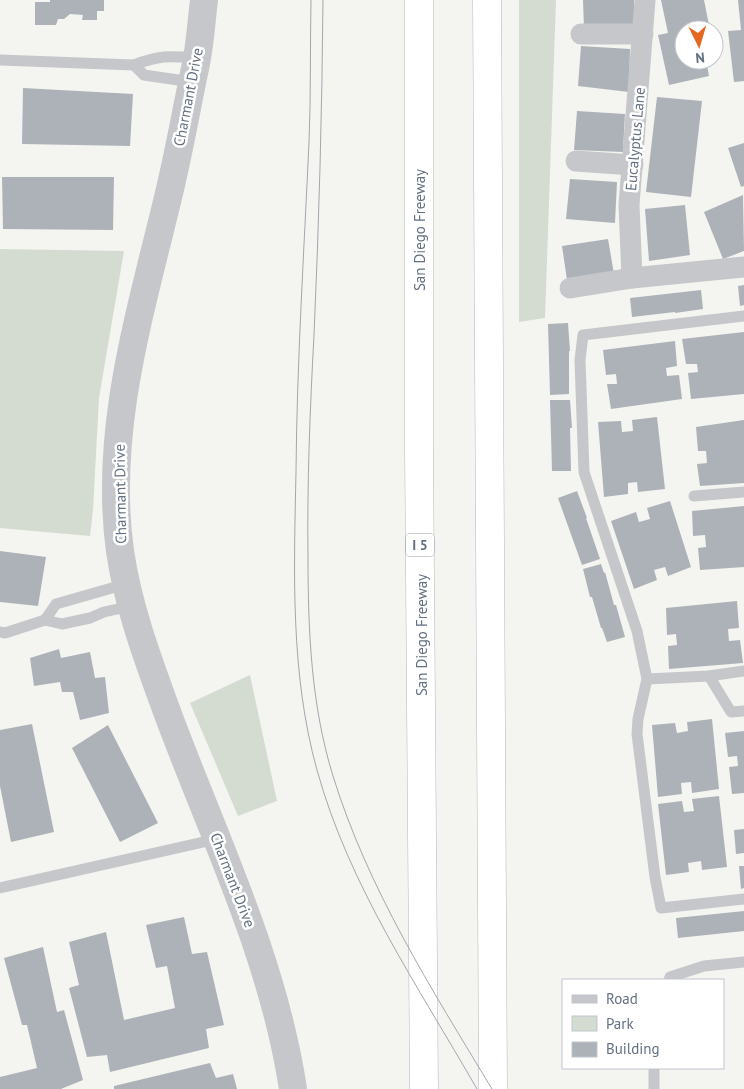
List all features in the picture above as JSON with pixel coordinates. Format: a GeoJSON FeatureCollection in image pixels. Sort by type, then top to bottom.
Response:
{"type":"FeatureCollection","features":[{"type":"Feature","properties":{"kind":"highway","name":"San Diego Freeway"},"geometry":{"type":"LineString","coordinates":[[418,0],[424,1089]]}},
{"type":"Feature","properties":{"kind":"highway"},"geometry":{"type":"LineString","coordinates":[[487,0],[493,1089]]}},
{"type":"Feature","properties":{"kind":"street","name":"Charmant Drive"},"geometry":{"type":"LineString","coordinates":[[204,0],[194,70],[170,188],[143,296],[122,399],[116,469],[117,514],[120,550],[128,595],[174,729],[258,945],[287,1048],[293,1089]]}},
{"type":"Feature","properties":{"kind":"street","name":"Eucalyptus Lane"},"geometry":{"type":"LineString","coordinates":[[632,278],[629,205],[645,0]]}},
{"type":"Feature","properties":{"kind":"street"},"geometry":{"type":"LineString","coordinates":[[582,34],[643,34]]}},
{"type":"Feature","properties":{"kind":"street"},"geometry":{"type":"LineString","coordinates":[[576,161],[633,165]]}},
{"type":"Feature","properties":{"kind":"street"},"geometry":{"type":"LineString","coordinates":[[570,288],[632,278],[744,267]]}},
{"type":"Feature","properties":{"kind":"lane"},"geometry":{"type":"LineString","coordinates":[[0,60],[134,65],[152,58],[165,56],[194,70]]}},
{"type":"Feature","properties":{"kind":"lane"},"geometry":{"type":"LineString","coordinates":[[134,65],[144,75],[194,70]]}},
{"type":"Feature","properties":{"kind":"lane"},"geometry":{"type":"LineString","coordinates":[[744,316],[583,335],[580,360],[584,472],[638,631],[647,679],[638,719],[637,734],[655,877],[661,908],[744,899]]}},
{"type":"Feature","properties":{"kind":"lane"},"geometry":{"type":"LineString","coordinates":[[694,496],[744,492]]}},
{"type":"Feature","properties":{"kind":"lane"},"geometry":{"type":"LineString","coordinates":[[46,620],[56,604],[128,595]]}},
{"type":"Feature","properties":{"kind":"lane"},"geometry":{"type":"LineString","coordinates":[[0,632],[5,633],[46,620],[62,624],[90,618],[104,612],[128,595]]}},
{"type":"Feature","properties":{"kind":"lane"},"geometry":{"type":"LineString","coordinates":[[647,679],[709,676],[744,671]]}},
{"type":"Feature","properties":{"kind":"lane"},"geometry":{"type":"LineString","coordinates":[[709,676],[731,712],[744,711]]}},
{"type":"Feature","properties":{"kind":"lane"},"geometry":{"type":"LineString","coordinates":[[0,888],[217,839]]}},
{"type":"Feature","properties":{"kind":"lane"},"geometry":{"type":"LineString","coordinates":[[669,979],[670,977],[704,966],[744,962]]}},
{"type":"Feature","properties":{"kind":"lane"},"geometry":{"type":"LineString","coordinates":[[654,1069],[654,1089]]}},
{"type":"Feature","properties":{"kind":"green space"},"geometry":{"type":"Polygon","coordinates":[[[519,0],[556,0],[545,318],[519,322],[519,0]]]}},
{"type":"Feature","properties":{"kind":"green space"},"geometry":{"type":"Polygon","coordinates":[[[0,249],[124,251],[99,398],[90,536],[0,528],[0,249]]]}},
{"type":"Feature","properties":{"kind":"green space"},"geometry":{"type":"Polygon","coordinates":[[[250,675],[277,801],[238,816],[190,703],[250,675]]]}},
{"type":"Feature","properties":{"kind":"building"},"geometry":{"type":"Polygon","coordinates":[[[50,0],[104,0],[104,11],[97,11],[97,20],[82,20],[83,15],[70,14],[64,19],[58,19],[56,25],[35,25],[35,2],[50,2],[50,0]]]}},
{"type":"Feature","properties":{"kind":"building"},"geometry":{"type":"Polygon","coordinates":[[[583,0],[634,0],[634,28],[584,29],[583,0]]]}},
{"type":"Feature","properties":{"kind":"building"},"geometry":{"type":"Polygon","coordinates":[[[661,0],[704,0],[708,20],[674,20],[674,70],[708,70],[709,76],[669,85],[658,35],[668,33],[661,0]]]}},
{"type":"Feature","properties":{"kind":"building"},"geometry":{"type":"Polygon","coordinates":[[[738,0],[744,0],[744,81],[734,82],[728,31],[741,30],[738,0]]]}},
{"type":"Feature","properties":{"kind":"building"},"geometry":{"type":"Polygon","coordinates":[[[581,46],[630,49],[629,92],[578,86],[581,46]]]}},
{"type":"Feature","properties":{"kind":"building"},"geometry":{"type":"Polygon","coordinates":[[[23,88],[133,94],[130,146],[22,144],[23,88]]]}},
{"type":"Feature","properties":{"kind":"building"},"geometry":{"type":"Polygon","coordinates":[[[657,97],[702,101],[691,197],[646,192],[657,97]]]}},
{"type":"Feature","properties":{"kind":"building"},"geometry":{"type":"Polygon","coordinates":[[[577,111],[625,114],[623,152],[574,150],[577,111]]]}},
{"type":"Feature","properties":{"kind":"building"},"geometry":{"type":"Polygon","coordinates":[[[744,143],[744,186],[741,187],[728,148],[744,143]]]}},
{"type":"Feature","properties":{"kind":"building"},"geometry":{"type":"Polygon","coordinates":[[[2,177],[114,177],[113,230],[3,229],[2,177]]]}},
{"type":"Feature","properties":{"kind":"building"},"geometry":{"type":"Polygon","coordinates":[[[570,179],[617,182],[615,223],[566,219],[570,179]]]}},
{"type":"Feature","properties":{"kind":"building"},"geometry":{"type":"Polygon","coordinates":[[[743,195],[744,251],[723,259],[704,212],[743,195]]]}},
{"type":"Feature","properties":{"kind":"building"},"geometry":{"type":"Polygon","coordinates":[[[685,205],[690,255],[649,261],[645,209],[685,205]]]}},
{"type":"Feature","properties":{"kind":"building"},"geometry":{"type":"Polygon","coordinates":[[[608,239],[614,274],[567,280],[562,246],[608,239]]]}},
{"type":"Feature","properties":{"kind":"building"},"geometry":{"type":"Polygon","coordinates":[[[744,285],[744,305],[740,306],[738,286],[744,285]]]}},
{"type":"Feature","properties":{"kind":"building"},"geometry":{"type":"Polygon","coordinates":[[[701,290],[703,309],[632,317],[630,298],[701,290]]]}},
{"type":"Feature","properties":{"kind":"building"},"geometry":{"type":"Polygon","coordinates":[[[568,323],[570,351],[569,394],[550,395],[548,324],[568,323]]]}},
{"type":"Feature","properties":{"kind":"building"},"geometry":{"type":"Polygon","coordinates":[[[744,332],[744,394],[691,399],[688,373],[698,372],[697,364],[686,364],[682,339],[744,332]]]}},
{"type":"Feature","properties":{"kind":"building"},"geometry":{"type":"Polygon","coordinates":[[[675,341],[677,366],[666,368],[667,376],[679,375],[682,399],[611,409],[607,384],[617,384],[616,374],[606,375],[603,350],[675,341]]]}},
{"type":"Feature","properties":{"kind":"building"},"geometry":{"type":"Polygon","coordinates":[[[550,400],[570,400],[572,428],[570,428],[571,471],[552,471],[550,400]]]}},
{"type":"Feature","properties":{"kind":"building"},"geometry":{"type":"Polygon","coordinates":[[[657,417],[665,489],[638,492],[637,482],[628,483],[628,494],[604,497],[598,422],[621,421],[622,432],[633,431],[632,420],[657,417]]]}},
{"type":"Feature","properties":{"kind":"building"},"geometry":{"type":"Polygon","coordinates":[[[744,420],[744,483],[700,486],[697,464],[707,463],[706,451],[698,451],[696,427],[744,420]]]}},
{"type":"Feature","properties":{"kind":"building"},"geometry":{"type":"Polygon","coordinates":[[[577,491],[600,559],[582,565],[558,498],[577,491]]]}},
{"type":"Feature","properties":{"kind":"building"},"geometry":{"type":"Polygon","coordinates":[[[670,501],[691,567],[668,576],[665,567],[654,570],[657,580],[634,589],[611,521],[636,512],[639,522],[650,519],[647,508],[670,501]]]}},
{"type":"Feature","properties":{"kind":"building"},"geometry":{"type":"Polygon","coordinates":[[[744,506],[744,567],[700,570],[698,548],[706,547],[705,535],[693,536],[692,511],[744,506]]]}},
{"type":"Feature","properties":{"kind":"building"},"geometry":{"type":"Polygon","coordinates":[[[0,551],[46,557],[38,606],[0,602],[0,551]]]}},
{"type":"Feature","properties":{"kind":"building"},"geometry":{"type":"Polygon","coordinates":[[[601,564],[625,637],[607,642],[592,597],[590,597],[583,569],[601,564]]]}},
{"type":"Feature","properties":{"kind":"building"},"geometry":{"type":"Polygon","coordinates":[[[737,601],[739,628],[728,629],[729,641],[740,640],[743,663],[669,669],[668,646],[677,645],[676,634],[667,635],[666,608],[737,601]]]}},
{"type":"Feature","properties":{"kind":"building"},"geometry":{"type":"Polygon","coordinates":[[[59,649],[61,658],[90,652],[95,678],[105,677],[109,713],[80,720],[73,692],[62,692],[60,682],[34,686],[30,658],[59,649]]]}},
{"type":"Feature","properties":{"kind":"building"},"geometry":{"type":"Polygon","coordinates":[[[712,719],[719,789],[692,793],[691,782],[681,783],[682,794],[658,797],[652,725],[675,723],[677,733],[688,731],[687,722],[712,719]]]}},
{"type":"Feature","properties":{"kind":"building"},"geometry":{"type":"Polygon","coordinates":[[[32,724],[54,832],[11,842],[0,786],[0,730],[32,724]]]}},
{"type":"Feature","properties":{"kind":"building"},"geometry":{"type":"Polygon","coordinates":[[[108,725],[158,823],[120,842],[72,748],[108,725]]]}},
{"type":"Feature","properties":{"kind":"building"},"geometry":{"type":"Polygon","coordinates":[[[744,731],[744,793],[732,794],[729,767],[738,766],[737,756],[728,757],[725,733],[744,731]]]}},
{"type":"Feature","properties":{"kind":"building"},"geometry":{"type":"Polygon","coordinates":[[[719,796],[727,867],[702,870],[701,861],[688,863],[689,872],[666,875],[658,804],[682,801],[684,812],[694,811],[692,799],[719,796]]]}},
{"type":"Feature","properties":{"kind":"building"},"geometry":{"type":"Polygon","coordinates":[[[744,829],[744,853],[736,854],[734,830],[744,829]]]}},
{"type":"Feature","properties":{"kind":"building"},"geometry":{"type":"Polygon","coordinates":[[[739,866],[744,866],[744,888],[741,889],[739,866]]]}},
{"type":"Feature","properties":{"kind":"building"},"geometry":{"type":"Polygon","coordinates":[[[744,911],[744,931],[678,938],[676,918],[744,911]]]}},
{"type":"Feature","properties":{"kind":"building"},"geometry":{"type":"Polygon","coordinates":[[[184,917],[192,954],[207,952],[224,1025],[206,1029],[209,1048],[110,1072],[107,1055],[87,1057],[69,988],[79,985],[69,942],[106,932],[124,1020],[175,1008],[167,966],[156,968],[146,925],[184,917]]]}},
{"type":"Feature","properties":{"kind":"building"},"geometry":{"type":"Polygon","coordinates":[[[43,947],[57,1012],[64,1010],[83,1080],[61,1089],[0,1089],[0,1077],[37,1068],[27,1025],[22,1025],[4,958],[43,947]]]}},
{"type":"Feature","properties":{"kind":"building"},"geometry":{"type":"Polygon","coordinates":[[[210,1063],[216,1078],[233,1074],[237,1089],[114,1089],[114,1086],[210,1063]]]}},
{"type":"Feature","properties":{"kind":"tram line"},"geometry":{"type":"LineString","coordinates":[[311,0],[310,124],[298,389],[295,546],[296,622],[302,696],[317,770],[347,854],[387,934],[477,1089]]}},
{"type":"Feature","properties":{"kind":"tram line"},"geometry":{"type":"LineString","coordinates":[[323,0],[319,209],[308,502],[310,640],[315,695],[333,776],[347,818],[364,858],[424,975],[492,1089]]}}]}
